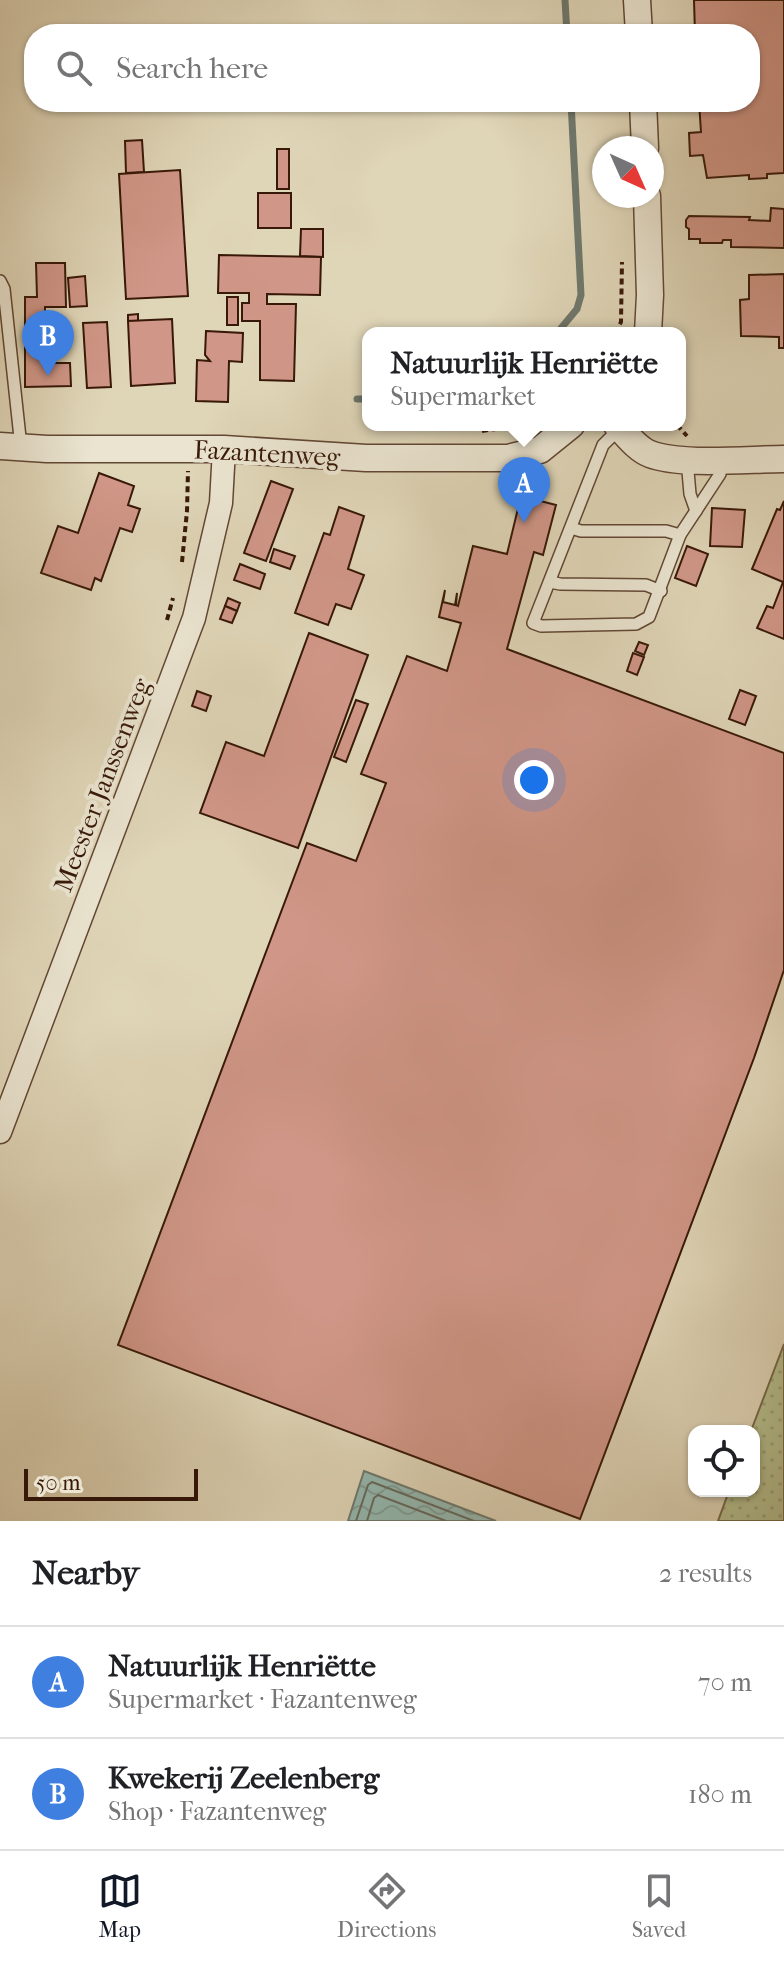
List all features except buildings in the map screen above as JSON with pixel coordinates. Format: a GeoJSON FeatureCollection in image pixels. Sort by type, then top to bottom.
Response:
{"type":"FeatureCollection","features":[{"type":"Feature","properties":{"kind":"street"},"geometry":{"type":"LineString","coordinates":[[637,0],[638,24]]}},
{"type":"Feature","properties":{"kind":"street"},"geometry":{"type":"LineString","coordinates":[[643,112],[644,136]]}},
{"type":"Feature","properties":{"kind":"street"},"geometry":{"type":"LineString","coordinates":[[647,208],[648,327]]}},
{"type":"Feature","properties":{"kind":"street","name":"Fazantenweg"},"geometry":{"type":"LineString","coordinates":[[11,447],[224,449],[366,458],[508,458],[540,450],[564,431]]}},
{"type":"Feature","properties":{"kind":"street"},"geometry":{"type":"LineString","coordinates":[[624,431],[647,453],[686,459],[784,459]]}},
{"type":"Feature","properties":{"kind":"street","name":"Meester Janssenweg"},"geometry":{"type":"LineString","coordinates":[[0,1132],[194,618],[221,503],[224,449]]}},
{"type":"Feature","properties":{"kind":"lane"},"geometry":{"type":"LineString","coordinates":[[0,281],[4,289],[11,447]]}},
{"type":"Feature","properties":{"kind":"lane"},"geometry":{"type":"LineString","coordinates":[[615,431],[603,445],[533,623],[541,626],[636,624],[649,617],[680,535],[720,474],[720,459]]}},
{"type":"Feature","properties":{"kind":"lane"},"geometry":{"type":"LineString","coordinates":[[686,459],[690,494],[696,511]]}},
{"type":"Feature","properties":{"kind":"lane"},"geometry":{"type":"LineString","coordinates":[[571,528],[581,531],[666,531],[680,535]]}},
{"type":"Feature","properties":{"kind":"lane"},"geometry":{"type":"LineString","coordinates":[[550,582],[646,585],[661,591]]}},
{"type":"Feature","properties":{"kind":"path"},"geometry":{"type":"LineString","coordinates":[[618,327],[621,322],[622,259]]}},
{"type":"Feature","properties":{"kind":"path"},"geometry":{"type":"LineString","coordinates":[[181,570],[187,511],[188,449]]}},
{"type":"Feature","properties":{"kind":"path"},"geometry":{"type":"LineString","coordinates":[[165,627],[177,585]]}},
{"type":"Feature","properties":{"kind":"green space"},"geometry":{"type":"Polygon","coordinates":[[[784,1344],[784,1521],[718,1521],[727,1497],[760,1497],[760,1425],[753,1425],[784,1344]]]}},
{"type":"Feature","properties":{"kind":"water"},"geometry":{"type":"Polygon","coordinates":[[[364,1471],[496,1521],[348,1521],[364,1471]]]}},
{"type":"Feature","properties":{"kind":"waterway"},"geometry":{"type":"LineString","coordinates":[[565,0],[566,24]]}},
{"type":"Feature","properties":{"kind":"waterway"},"geometry":{"type":"LineString","coordinates":[[562,327],[577,309],[581,295],[572,112]]}},
{"type":"Feature","properties":{"kind":"waterway"},"geometry":{"type":"LineString","coordinates":[[357,399],[362,399]]}},
{"type":"Feature","properties":{"kind":"place","name":"Kwekerij Zeelenberg"},"geometry":{"type":"Point","coordinates":[48,376]}},
{"type":"Feature","properties":{"kind":"place","name":"Natuurlijk Henriëtte"},"geometry":{"type":"Point","coordinates":[524,523]}}]}
